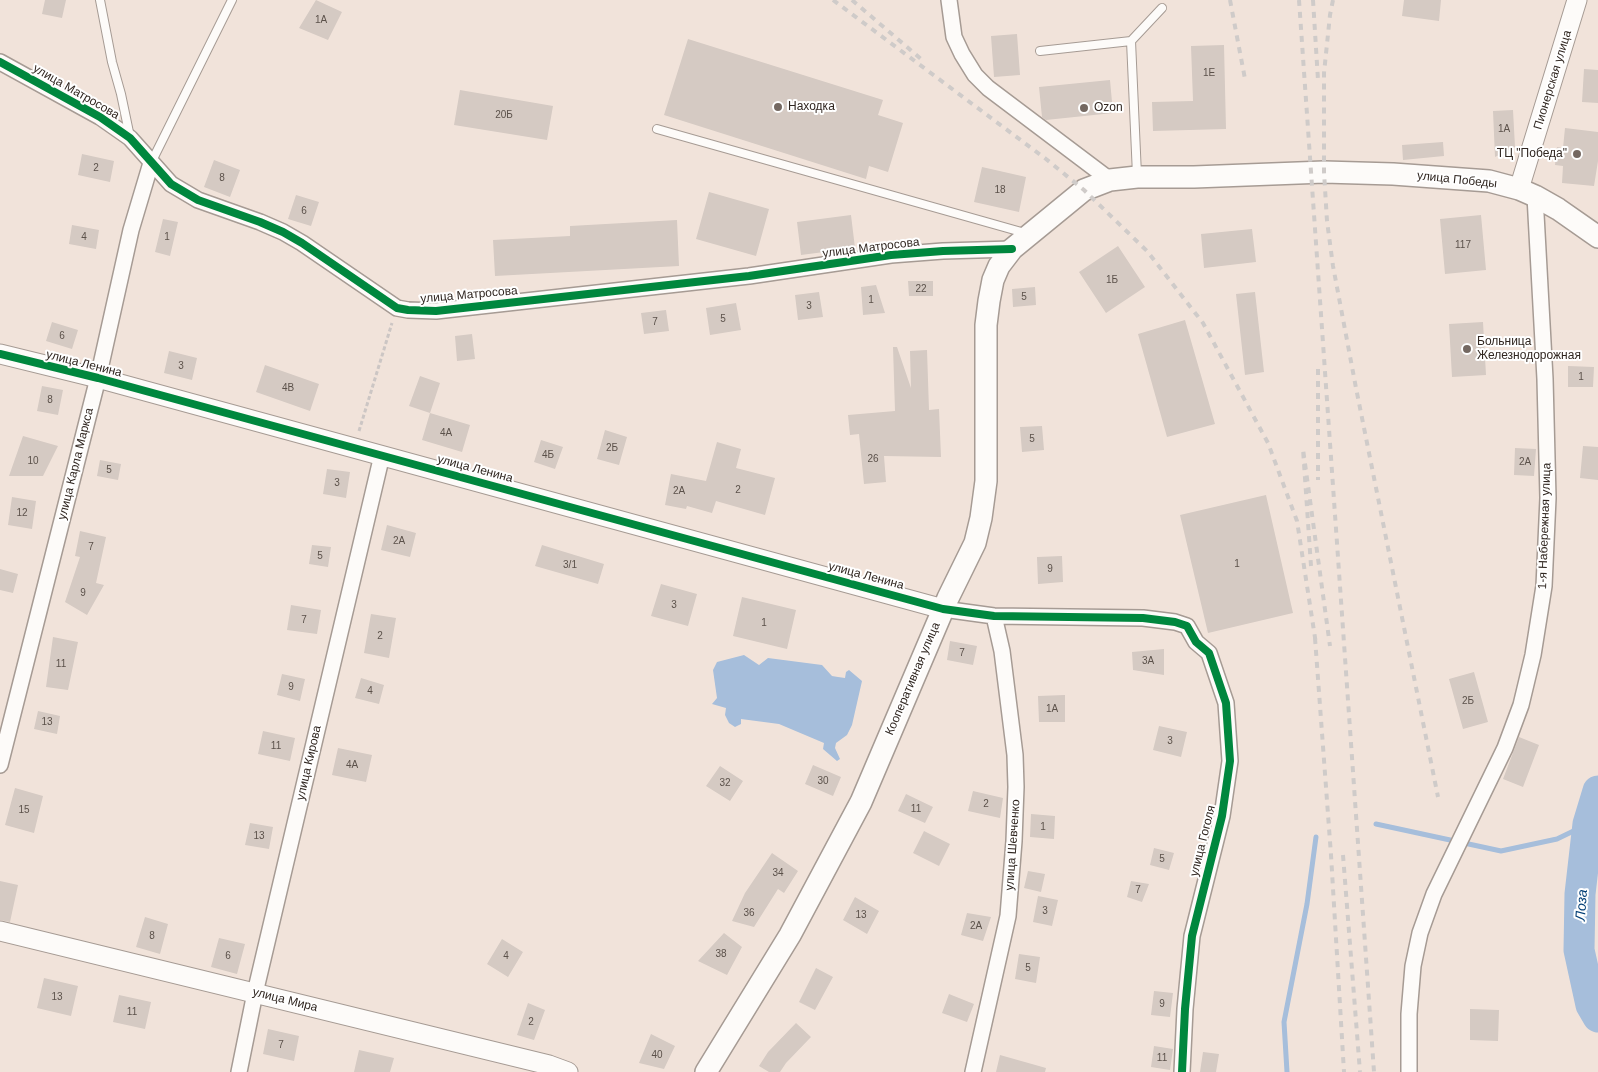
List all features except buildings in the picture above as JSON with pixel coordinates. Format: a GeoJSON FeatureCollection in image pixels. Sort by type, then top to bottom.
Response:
{"type":"FeatureCollection","features":[{"type":"Feature","properties":{"kind":"main road","name":"улица Победы"},"geometry":{"type":"LineString","coordinates":[[1194,177],[1324,172],[1393,174],[1489,181],[1527,193],[1558,209],[1598,237]]}},
{"type":"Feature","properties":{"kind":"main road","name":"Кооперативная улица"},"geometry":{"type":"LineString","coordinates":[[706,1072],[790,935],[861,802],[943,609],[975,543],[981,518],[986,481],[986,325],[993,280],[999,266],[1012,249],[1084,190],[1110,180],[1137,177],[1194,177]]}},
{"type":"Feature","properties":{"kind":"street"},"geometry":{"type":"LineString","coordinates":[[949,0],[954,37],[975,75],[988,88],[1110,180]]}},
{"type":"Feature","properties":{"kind":"street","name":"Пионерская улица"},"geometry":{"type":"LineString","coordinates":[[1527,193],[1576,0]]}},
{"type":"Feature","properties":{"kind":"street","name":"улица Матросова"},"geometry":{"type":"LineString","coordinates":[[0,62],[100,117],[130,138],[171,184],[191,196],[283,232],[397,308],[436,311],[749,276],[891,255],[1012,249]]}},
{"type":"Feature","properties":{"kind":"street","name":"улица Карла Маркса"},"geometry":{"type":"LineString","coordinates":[[0,765],[98,378],[131,230],[151,163]]}},
{"type":"Feature","properties":{"kind":"street","name":"1-я Набережная улица"},"geometry":{"type":"LineString","coordinates":[[1409,1072],[1409,1014],[1413,966],[1420,933],[1434,894],[1505,748],[1521,705],[1533,656],[1544,586],[1548,498],[1545,379],[1527,193]]}},
{"type":"Feature","properties":{"kind":"street","name":"улица Ленина"},"geometry":{"type":"LineString","coordinates":[[0,354],[98,378],[943,609]]}},
{"type":"Feature","properties":{"kind":"street","name":"улица Кирова"},"geometry":{"type":"LineString","coordinates":[[239,1072],[255,993],[382,456]]}},
{"type":"Feature","properties":{"kind":"street"},"geometry":{"type":"LineString","coordinates":[[943,609],[994,616]]}},
{"type":"Feature","properties":{"kind":"street","name":"улица Гоголя"},"geometry":{"type":"LineString","coordinates":[[994,616],[1143,618],[1175,622],[1187,626],[1196,642],[1209,653],[1226,703],[1230,761],[1222,816],[1192,936],[1185,1009],[1182,1072]]}},
{"type":"Feature","properties":{"kind":"street","name":"улица Шевченко"},"geometry":{"type":"LineString","coordinates":[[973,1072],[1008,916],[1014,841],[1015,755],[1002,651],[994,616]]}},
{"type":"Feature","properties":{"kind":"street","name":"улица Мира"},"geometry":{"type":"LineString","coordinates":[[0,931],[549,1065],[568,1072]]}},
{"type":"Feature","properties":{"kind":"lane"},"geometry":{"type":"LineString","coordinates":[[100,0],[130,138]]}},
{"type":"Feature","properties":{"kind":"lane"},"geometry":{"type":"LineString","coordinates":[[151,163],[232,0]]}},
{"type":"Feature","properties":{"kind":"lane"},"geometry":{"type":"LineString","coordinates":[[1040,51],[1131,42],[1162,8]]}},
{"type":"Feature","properties":{"kind":"lane"},"geometry":{"type":"LineString","coordinates":[[1131,42],[1137,177]]}},
{"type":"Feature","properties":{"kind":"lane"},"geometry":{"type":"LineString","coordinates":[[657,129],[1029,234]]}},
{"type":"Feature","properties":{"kind":"path"},"geometry":{"type":"LineString","coordinates":[[354,448],[397,308]]}},
{"type":"Feature","properties":{"kind":"water"},"geometry":{"type":"Polygon","coordinates":[[[744,655],[759,665],[768,658],[822,665],[832,676],[845,678],[846,672],[849,670],[862,681],[852,725],[847,735],[836,743],[835,748],[840,759],[837,761],[823,749],[824,743],[779,724],[741,719],[741,724],[735,727],[729,723],[725,715],[726,708],[712,704],[717,698],[713,670],[717,662],[744,655]]]}},
{"type":"Feature","properties":{"kind":"waterway","name":"Лоза"},"geometry":{"type":"LineString","coordinates":[[1598,791],[1588,824],[1580,894],[1579,950],[1591,1005],[1598,1017]]}},
{"type":"Feature","properties":{"kind":"waterway"},"geometry":{"type":"LineString","coordinates":[[1376,824],[1501,851],[1557,839],[1588,824]]}},
{"type":"Feature","properties":{"kind":"waterway"},"geometry":{"type":"LineString","coordinates":[[1287,1072],[1284,1022],[1307,904],[1316,837]]}},
{"type":"Feature","properties":{"kind":"railway"},"geometry":{"type":"LineString","coordinates":[[833,0],[1046,159],[1084,190],[1147,251],[1203,323],[1268,443],[1297,521],[1316,644]]}},
{"type":"Feature","properties":{"kind":"railway"},"geometry":{"type":"LineString","coordinates":[[852,0],[921,59]]}},
{"type":"Feature","properties":{"kind":"railway"},"geometry":{"type":"LineString","coordinates":[[1230,0],[1245,79]]}},
{"type":"Feature","properties":{"kind":"railway"},"geometry":{"type":"LineString","coordinates":[[1299,0],[1374,1072]]}},
{"type":"Feature","properties":{"kind":"railway"},"geometry":{"type":"LineString","coordinates":[[1313,0],[1318,80]]}},
{"type":"Feature","properties":{"kind":"railway"},"geometry":{"type":"LineString","coordinates":[[1333,0],[1324,73],[1324,172],[1327,221],[1333,266],[1356,388],[1438,797]]}},
{"type":"Feature","properties":{"kind":"railway"},"geometry":{"type":"LineString","coordinates":[[1318,369],[1318,480]]}},
{"type":"Feature","properties":{"kind":"railway"},"geometry":{"type":"LineString","coordinates":[[1311,566],[1303,449],[1330,646]]}},
{"type":"Feature","properties":{"kind":"railway"},"geometry":{"type":"LineString","coordinates":[[1315,638],[1344,1072]]}},
{"type":"Feature","properties":{"kind":"railway"},"geometry":{"type":"LineString","coordinates":[[1343,855],[1360,1072]]}},
{"type":"Feature","properties":{"kind":"cycle path"},"geometry":{"type":"LineString","coordinates":[[0,62],[100,117],[130,138],[171,184],[198,200],[283,232],[397,308],[436,311],[749,276],[891,255],[1012,249]]}},
{"type":"Feature","properties":{"kind":"cycle path"},"geometry":{"type":"LineString","coordinates":[[0,354],[98,378],[943,609],[994,616],[1143,618],[1175,622],[1187,626],[1196,642],[1209,653],[1226,703],[1230,761],[1222,816],[1192,936],[1185,1009],[1182,1072]]}},
{"type":"Feature","properties":{"kind":"place","name":"Находка"},"geometry":{"type":"Point","coordinates":[778,107]}},
{"type":"Feature","properties":{"kind":"place","name":"Ozon"},"geometry":{"type":"Point","coordinates":[1084,108]}},
{"type":"Feature","properties":{"kind":"place","name":"ТЦ \"Победа\""},"geometry":{"type":"Point","coordinates":[1577,154]}},
{"type":"Feature","properties":{"kind":"place","name":"Больница Железнодорожная"},"geometry":{"type":"Point","coordinates":[1467,349]}}]}
